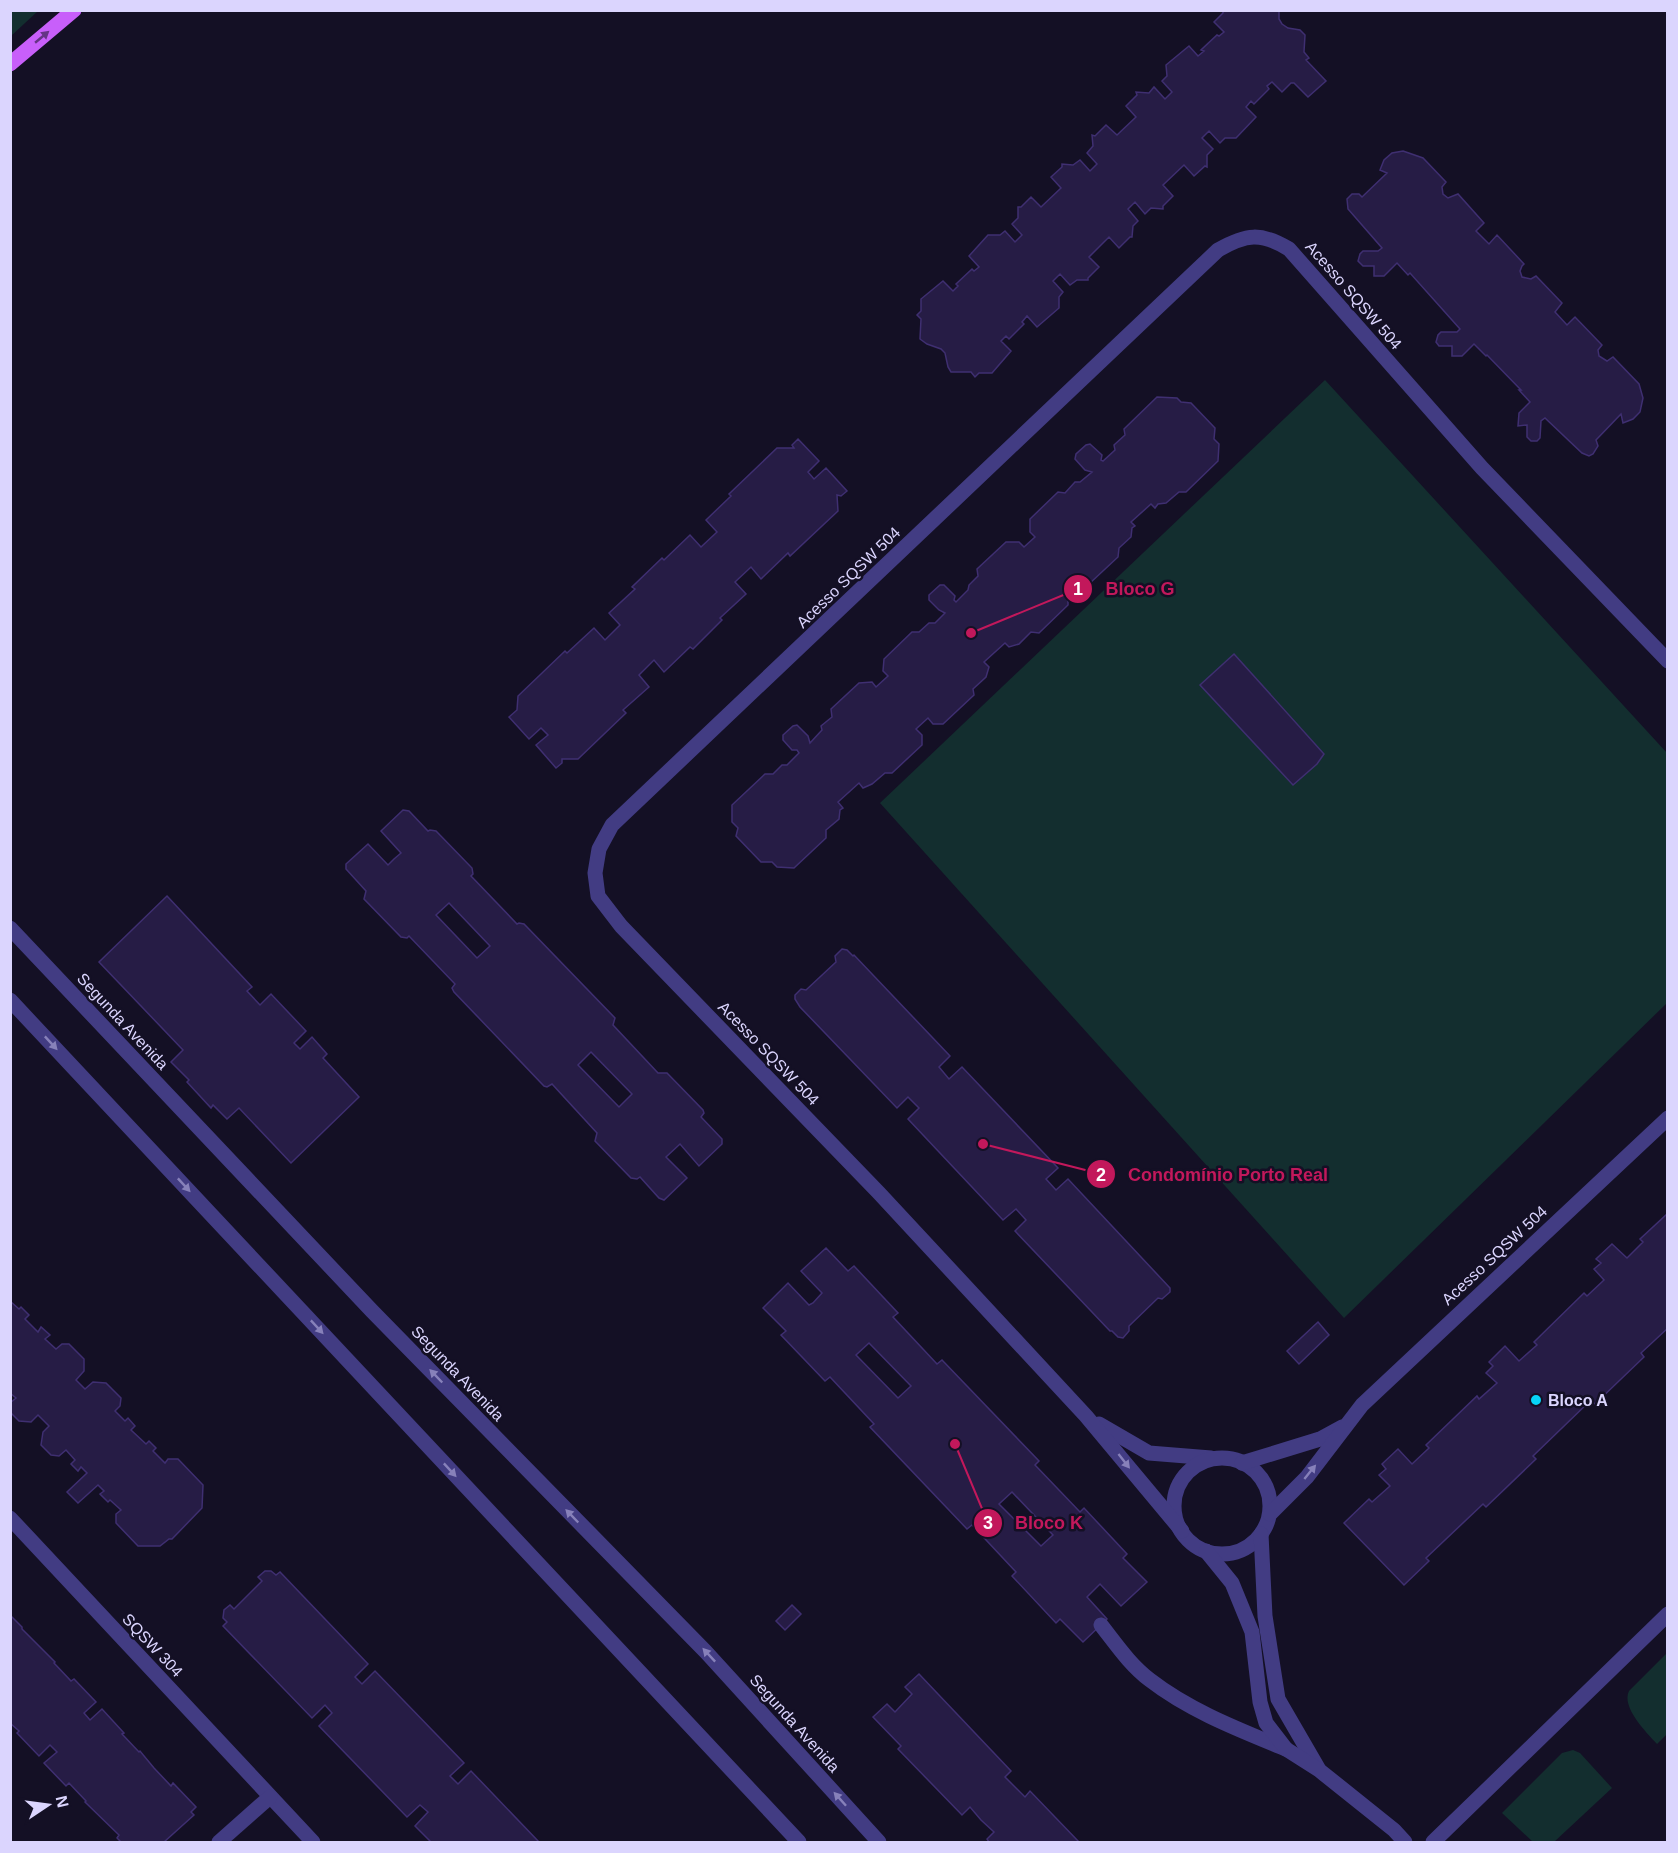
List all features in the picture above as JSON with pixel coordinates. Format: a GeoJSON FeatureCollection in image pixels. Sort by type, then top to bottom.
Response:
{"type":"FeatureCollection","features":[{"type":"Feature","properties":{"kind":"main road"},"geometry":{"type":"LineString","coordinates":[[10,64],[74,10]]}},
{"type":"Feature","properties":{"kind":"street","name":"Acesso SQSW 504"},"geometry":{"type":"LineString","coordinates":[[1182,1531],[1086,1416],[879,1193],[621,926],[598,896],[595,873],[599,849],[612,825],[1218,250],[1234,241],[1250,237],[1263,237],[1289,249],[1482,468],[1668,661]]}},
{"type":"Feature","properties":{"kind":"street","name":"Segunda Avenida"},"geometry":{"type":"LineString","coordinates":[[10,928],[372,1311],[706,1653],[879,1842]]}},
{"type":"Feature","properties":{"kind":"street"},"geometry":{"type":"LineString","coordinates":[[10,1000],[799,1842]]}},
{"type":"Feature","properties":{"kind":"street","name":"Acesso SQSW 504"},"geometry":{"type":"LineString","coordinates":[[1269,1514],[1307,1477],[1362,1406],[1668,1118]]}},
{"type":"Feature","properties":{"kind":"street","name":"Acesso SQSW 504"},"geometry":{"type":"LineString","coordinates":[[1086,1416],[1149,1454],[1216,1458]]}},
{"type":"Feature","properties":{"kind":"street","name":"Acesso SQSW 504"},"geometry":{"type":"LineString","coordinates":[[1242,1462],[1320,1439],[1350,1423]]}},
{"type":"Feature","properties":{"kind":"street"},"geometry":{"type":"LineString","coordinates":[[1206,1551],[1237,1552],[1248,1546],[1266,1526],[1270,1501],[1267,1488],[1250,1466],[1237,1460],[1209,1459],[1196,1465],[1186,1474],[1178,1486],[1174,1501],[1176,1517],[1182,1531],[1192,1543],[1206,1551],[1232,1583],[1252,1632],[1260,1702],[1266,1723],[1286,1749]]}},
{"type":"Feature","properties":{"kind":"street","name":"SQSW 304"},"geometry":{"type":"LineString","coordinates":[[10,1518],[313,1842]]}},
{"type":"Feature","properties":{"kind":"street"},"geometry":{"type":"LineString","coordinates":[[1261,1534],[1265,1616],[1278,1699],[1319,1770]]}},
{"type":"Feature","properties":{"kind":"street"},"geometry":{"type":"LineString","coordinates":[[1432,1842],[1668,1614]]}},
{"type":"Feature","properties":{"kind":"street"},"geometry":{"type":"LineString","coordinates":[[1101,1625],[1124,1655],[1149,1679],[1212,1717],[1286,1749],[1319,1770],[1394,1830],[1405,1842]]}},
{"type":"Feature","properties":{"kind":"street"},"geometry":{"type":"LineString","coordinates":[[219,1842],[270,1797]]}},
{"type":"Feature","properties":{"kind":"green space"},"geometry":{"type":"Polygon","coordinates":[[[11,10],[38,10],[38,11],[11,36],[11,10]]]}},
{"type":"Feature","properties":{"kind":"green space"},"geometry":{"type":"Polygon","coordinates":[[[1325,380],[1667,753],[1667,1003],[1344,1318],[880,803],[1325,380]]]}},
{"type":"Feature","properties":{"kind":"green space"},"geometry":{"type":"Polygon","coordinates":[[[1667,1653],[1667,1734],[1657,1744],[1631,1712],[1627,1697],[1629,1691],[1667,1653]]]}},
{"type":"Feature","properties":{"kind":"green space"},"geometry":{"type":"Polygon","coordinates":[[[1573,1750],[1580,1753],[1612,1788],[1554,1842],[1533,1842],[1502,1813],[1562,1753],[1573,1750]]]}},
{"type":"Feature","properties":{"kind":"building"},"geometry":{"type":"Polygon","coordinates":[[[1223,10],[1279,10],[1279,19],[1282,24],[1288,28],[1300,30],[1305,35],[1304,52],[1309,58],[1306,60],[1326,81],[1308,97],[1294,83],[1282,92],[1272,82],[1267,86],[1269,89],[1254,104],[1251,101],[1246,107],[1256,117],[1236,138],[1225,138],[1220,143],[1209,131],[1202,138],[1213,149],[1207,155],[1207,167],[1205,166],[1194,176],[1184,165],[1163,185],[1173,196],[1163,206],[1163,209],[1151,208],[1145,214],[1135,202],[1128,209],[1138,221],[1133,226],[1132,237],[1119,248],[1109,237],[1089,257],[1099,267],[1088,280],[1077,280],[1070,285],[1060,274],[1053,281],[1063,292],[1059,297],[1059,308],[1037,327],[1027,316],[1022,322],[1024,324],[1009,339],[1006,336],[1001,341],[1011,351],[992,373],[979,373],[975,377],[971,372],[951,372],[945,353],[920,339],[921,319],[917,315],[921,311],[921,299],[943,281],[953,291],[958,286],[956,284],[972,269],[974,271],[979,267],[969,256],[988,235],[1000,235],[1005,231],[1015,242],[1022,235],[1012,224],[1018,218],[1018,207],[1021,207],[1031,197],[1041,207],[1061,188],[1051,177],[1062,167],[1062,164],[1073,165],[1080,160],[1090,171],[1097,164],[1087,153],[1093,146],[1092,135],[1095,136],[1106,125],[1117,135],[1136,117],[1126,106],[1137,95],[1136,92],[1149,93],[1154,87],[1165,99],[1172,92],[1162,81],[1167,76],[1166,65],[1189,46],[1198,56],[1204,51],[1201,50],[1217,35],[1224,32],[1214,22],[1223,10]]]}},
{"type":"Feature","properties":{"kind":"building"},"geometry":{"type":"Polygon","coordinates":[[[1403,151],[1423,158],[1446,182],[1442,187],[1443,194],[1448,198],[1458,194],[1484,223],[1476,231],[1489,244],[1497,235],[1524,264],[1520,271],[1522,277],[1531,279],[1536,276],[1562,303],[1555,312],[1567,325],[1575,317],[1602,345],[1598,350],[1599,356],[1607,361],[1613,357],[1639,384],[1643,398],[1640,412],[1633,419],[1623,423],[1621,414],[1596,440],[1598,446],[1593,454],[1589,456],[1582,453],[1545,418],[1541,421],[1540,438],[1537,441],[1531,441],[1527,437],[1527,425],[1518,426],[1519,413],[1530,402],[1519,390],[1521,390],[1474,344],[1462,356],[1452,356],[1452,346],[1439,346],[1436,342],[1441,332],[1457,332],[1460,329],[1410,273],[1408,275],[1397,263],[1384,276],[1374,276],[1374,266],[1363,266],[1358,261],[1363,251],[1378,251],[1382,248],[1348,209],[1347,199],[1352,194],[1359,194],[1362,197],[1387,173],[1380,170],[1384,160],[1392,153],[1403,151]]]}},
{"type":"Feature","properties":{"kind":"building"},"geometry":{"type":"Polygon","coordinates":[[[1157,397],[1177,398],[1181,402],[1191,403],[1215,428],[1214,439],[1219,444],[1218,461],[1186,492],[1179,492],[1166,503],[1158,504],[1155,508],[1151,504],[1131,522],[1135,526],[1132,528],[1131,537],[1119,548],[1118,557],[1090,583],[1079,584],[1075,579],[1063,590],[1068,595],[1068,605],[1039,633],[1031,632],[1019,644],[1009,647],[1005,643],[984,662],[989,667],[986,677],[973,689],[974,695],[943,724],[933,724],[928,718],[916,729],[922,735],[922,745],[892,773],[885,773],[863,788],[859,783],[838,802],[843,808],[840,810],[839,819],[826,830],[826,838],[794,868],[777,867],[772,862],[761,862],[736,836],[738,828],[732,822],[732,805],[765,774],[773,774],[799,753],[797,750],[792,750],[783,740],[783,735],[797,725],[808,736],[810,743],[822,730],[821,726],[832,717],[831,709],[859,683],[872,682],[876,687],[888,676],[883,671],[884,659],[912,632],[919,632],[929,623],[935,623],[945,613],[929,600],[929,595],[940,585],[944,585],[955,596],[956,602],[978,576],[977,569],[1006,542],[1019,542],[1024,547],[1035,537],[1030,532],[1030,519],[1058,492],[1065,493],[1075,482],[1080,482],[1092,472],[1085,470],[1075,459],[1076,454],[1090,444],[1102,455],[1101,460],[1103,461],[1115,450],[1114,445],[1125,435],[1124,429],[1157,397]]]}},
{"type":"Feature","properties":{"kind":"building"},"geometry":{"type":"Polygon","coordinates":[[[798,439],[819,461],[808,472],[814,479],[826,468],[847,491],[841,496],[837,495],[838,511],[790,556],[788,553],[761,579],[751,567],[735,582],[746,594],[720,618],[722,620],[693,649],[690,647],[664,672],[654,660],[639,675],[649,687],[623,710],[626,713],[578,759],[562,759],[562,763],[556,768],[536,745],[548,735],[541,728],[529,739],[509,717],[517,710],[518,696],[565,651],[567,653],[594,628],[605,640],[620,625],[609,613],[635,589],[632,587],[690,535],[701,547],[717,532],[706,520],[731,496],[729,494],[777,448],[794,448],[792,445],[798,439]]]}},
{"type":"Feature","properties":{"kind":"building"},"geometry":{"type":"Polygon","coordinates":[[[1234,654],[1324,754],[1317,764],[1293,785],[1200,685],[1234,654]]]}},
{"type":"Feature","properties":{"kind":"building"},"geometry":{"type":"Polygon","coordinates":[[[403,810],[409,811],[428,831],[436,831],[472,868],[471,876],[517,924],[524,924],[615,1018],[613,1025],[658,1073],[667,1073],[703,1110],[701,1117],[722,1139],[722,1144],[699,1166],[680,1144],[666,1157],[687,1178],[664,1200],[659,1198],[640,1177],[631,1178],[595,1141],[597,1133],[552,1084],[544,1086],[454,992],[452,988],[455,984],[409,936],[401,937],[364,899],[366,891],[346,869],[346,864],[368,844],[388,865],[401,853],[381,831],[403,810]],[[449,903],[436,915],[477,958],[490,946],[449,903]],[[591,1052],[578,1065],[619,1107],[632,1094],[591,1052]]]}},
{"type":"Feature","properties":{"kind":"building"},"geometry":{"type":"Polygon","coordinates":[[[167,896],[252,987],[247,991],[260,1005],[271,994],[306,1031],[294,1043],[300,1049],[312,1037],[327,1054],[323,1058],[359,1097],[291,1163],[239,1108],[227,1119],[213,1105],[211,1108],[171,1062],[183,1050],[99,962],[167,896]]]}},
{"type":"Feature","properties":{"kind":"building"},"geometry":{"type":"Polygon","coordinates":[[[842,949],[854,955],[950,1056],[939,1067],[949,1079],[962,1067],[1058,1168],[1046,1179],[1056,1190],[1068,1179],[1170,1288],[1170,1292],[1162,1299],[1158,1298],[1129,1326],[1129,1331],[1123,1338],[1110,1331],[1015,1231],[1026,1220],[1016,1209],[1003,1220],[908,1119],[919,1108],[908,1097],[897,1108],[800,1007],[795,995],[801,989],[806,990],[836,962],[835,956],[842,949]]]}},
{"type":"Feature","properties":{"kind":"building","name":"Bloco A"},"geometry":{"type":"Polygon","coordinates":[[[1666,1215],[1668,1216],[1668,1328],[1641,1353],[1644,1357],[1595,1404],[1591,1400],[1533,1456],[1536,1459],[1486,1507],[1483,1504],[1426,1558],[1429,1561],[1404,1585],[1344,1523],[1369,1499],[1372,1502],[1390,1486],[1379,1475],[1386,1469],[1382,1464],[1398,1449],[1412,1464],[1429,1448],[1426,1445],[1477,1396],[1479,1399],[1497,1383],[1486,1373],[1493,1366],[1489,1362],[1505,1346],[1519,1361],[1537,1345],[1534,1342],[1584,1293],[1587,1296],[1604,1280],[1594,1269],[1601,1263],[1596,1259],[1612,1244],[1627,1258],[1643,1242],[1640,1239],[1666,1215]]]}},
{"type":"Feature","properties":{"kind":"building"},"geometry":{"type":"Polygon","coordinates":[[[826,1248],[848,1271],[854,1266],[898,1313],[893,1317],[937,1364],[942,1360],[1039,1461],[1035,1465],[1080,1512],[1084,1508],[1127,1554],[1123,1558],[1147,1582],[1121,1606],[1100,1584],[1087,1597],[1107,1619],[1083,1642],[1060,1619],[1056,1623],[1012,1576],[1016,1572],[972,1525],[967,1529],[870,1427],[874,1424],[830,1377],[825,1381],[781,1335],[786,1331],[763,1308],[788,1283],[809,1305],[822,1293],[801,1271],[826,1248]],[[869,1343],[856,1355],[898,1398],[911,1386],[869,1343]],[[1012,1492],[999,1504],[1041,1546],[1053,1535],[1012,1492]]]}},
{"type":"Feature","properties":{"kind":"building"},"geometry":{"type":"Polygon","coordinates":[[[10,1301],[29,1315],[25,1319],[38,1332],[41,1327],[50,1335],[45,1339],[56,1349],[62,1344],[69,1344],[84,1359],[84,1371],[76,1380],[85,1389],[93,1382],[106,1383],[121,1398],[120,1406],[115,1411],[125,1421],[128,1418],[135,1426],[131,1430],[146,1444],[149,1441],[156,1448],[153,1451],[165,1463],[168,1459],[178,1459],[203,1485],[202,1508],[172,1539],[160,1546],[138,1546],[116,1523],[116,1514],[121,1510],[100,1494],[104,1491],[98,1485],[78,1503],[67,1492],[87,1473],[81,1467],[78,1471],[71,1464],[75,1460],[66,1450],[59,1456],[51,1455],[41,1445],[43,1432],[49,1426],[38,1415],[31,1422],[19,1421],[10,1412],[10,1403],[16,1398],[10,1393],[10,1301]]]}},
{"type":"Feature","properties":{"kind":"building"},"geometry":{"type":"Polygon","coordinates":[[[1318,1322],[1329,1335],[1299,1364],[1287,1351],[1318,1322]]]}},
{"type":"Feature","properties":{"kind":"building"},"geometry":{"type":"Polygon","coordinates":[[[265,1571],[271,1571],[276,1575],[280,1572],[368,1664],[355,1677],[362,1684],[375,1671],[464,1763],[450,1776],[458,1784],[471,1771],[539,1842],[431,1842],[415,1826],[428,1812],[420,1805],[407,1817],[319,1726],[332,1713],[325,1705],[312,1718],[223,1626],[227,1622],[223,1618],[224,1610],[230,1605],[234,1609],[262,1581],[258,1577],[265,1571]]]}},
{"type":"Feature","properties":{"kind":"building"},"geometry":{"type":"Polygon","coordinates":[[[792,1605],[801,1614],[785,1630],[776,1621],[792,1605]]]}},
{"type":"Feature","properties":{"kind":"building"},"geometry":{"type":"Polygon","coordinates":[[[10,1615],[71,1681],[74,1679],[96,1702],[84,1713],[90,1720],[102,1709],[171,1786],[173,1783],[196,1807],[191,1812],[194,1815],[164,1842],[121,1842],[117,1838],[119,1835],[69,1783],[66,1786],[44,1763],[57,1752],[50,1745],[39,1756],[10,1723],[10,1615]]]}},
{"type":"Feature","properties":{"kind":"building"},"geometry":{"type":"Polygon","coordinates":[[[919,1674],[1011,1771],[1005,1777],[1025,1797],[1030,1791],[1079,1842],[989,1842],[987,1839],[994,1832],[970,1807],[962,1815],[898,1749],[901,1746],[873,1717],[887,1704],[895,1712],[912,1694],[905,1687],[919,1674]]]}},
{"type":"Feature","properties":{"kind":"place","name":"Bloco G"},"geometry":{"type":"Point","coordinates":[971,633]}},
{"type":"Feature","properties":{"kind":"place","name":"Condomínio Porto Real"},"geometry":{"type":"Point","coordinates":[983,1144]}},
{"type":"Feature","properties":{"kind":"place","name":"Bloco A"},"geometry":{"type":"Point","coordinates":[1536,1400]}},
{"type":"Feature","properties":{"kind":"place","name":"Bloco K"},"geometry":{"type":"Point","coordinates":[955,1444]}}]}
